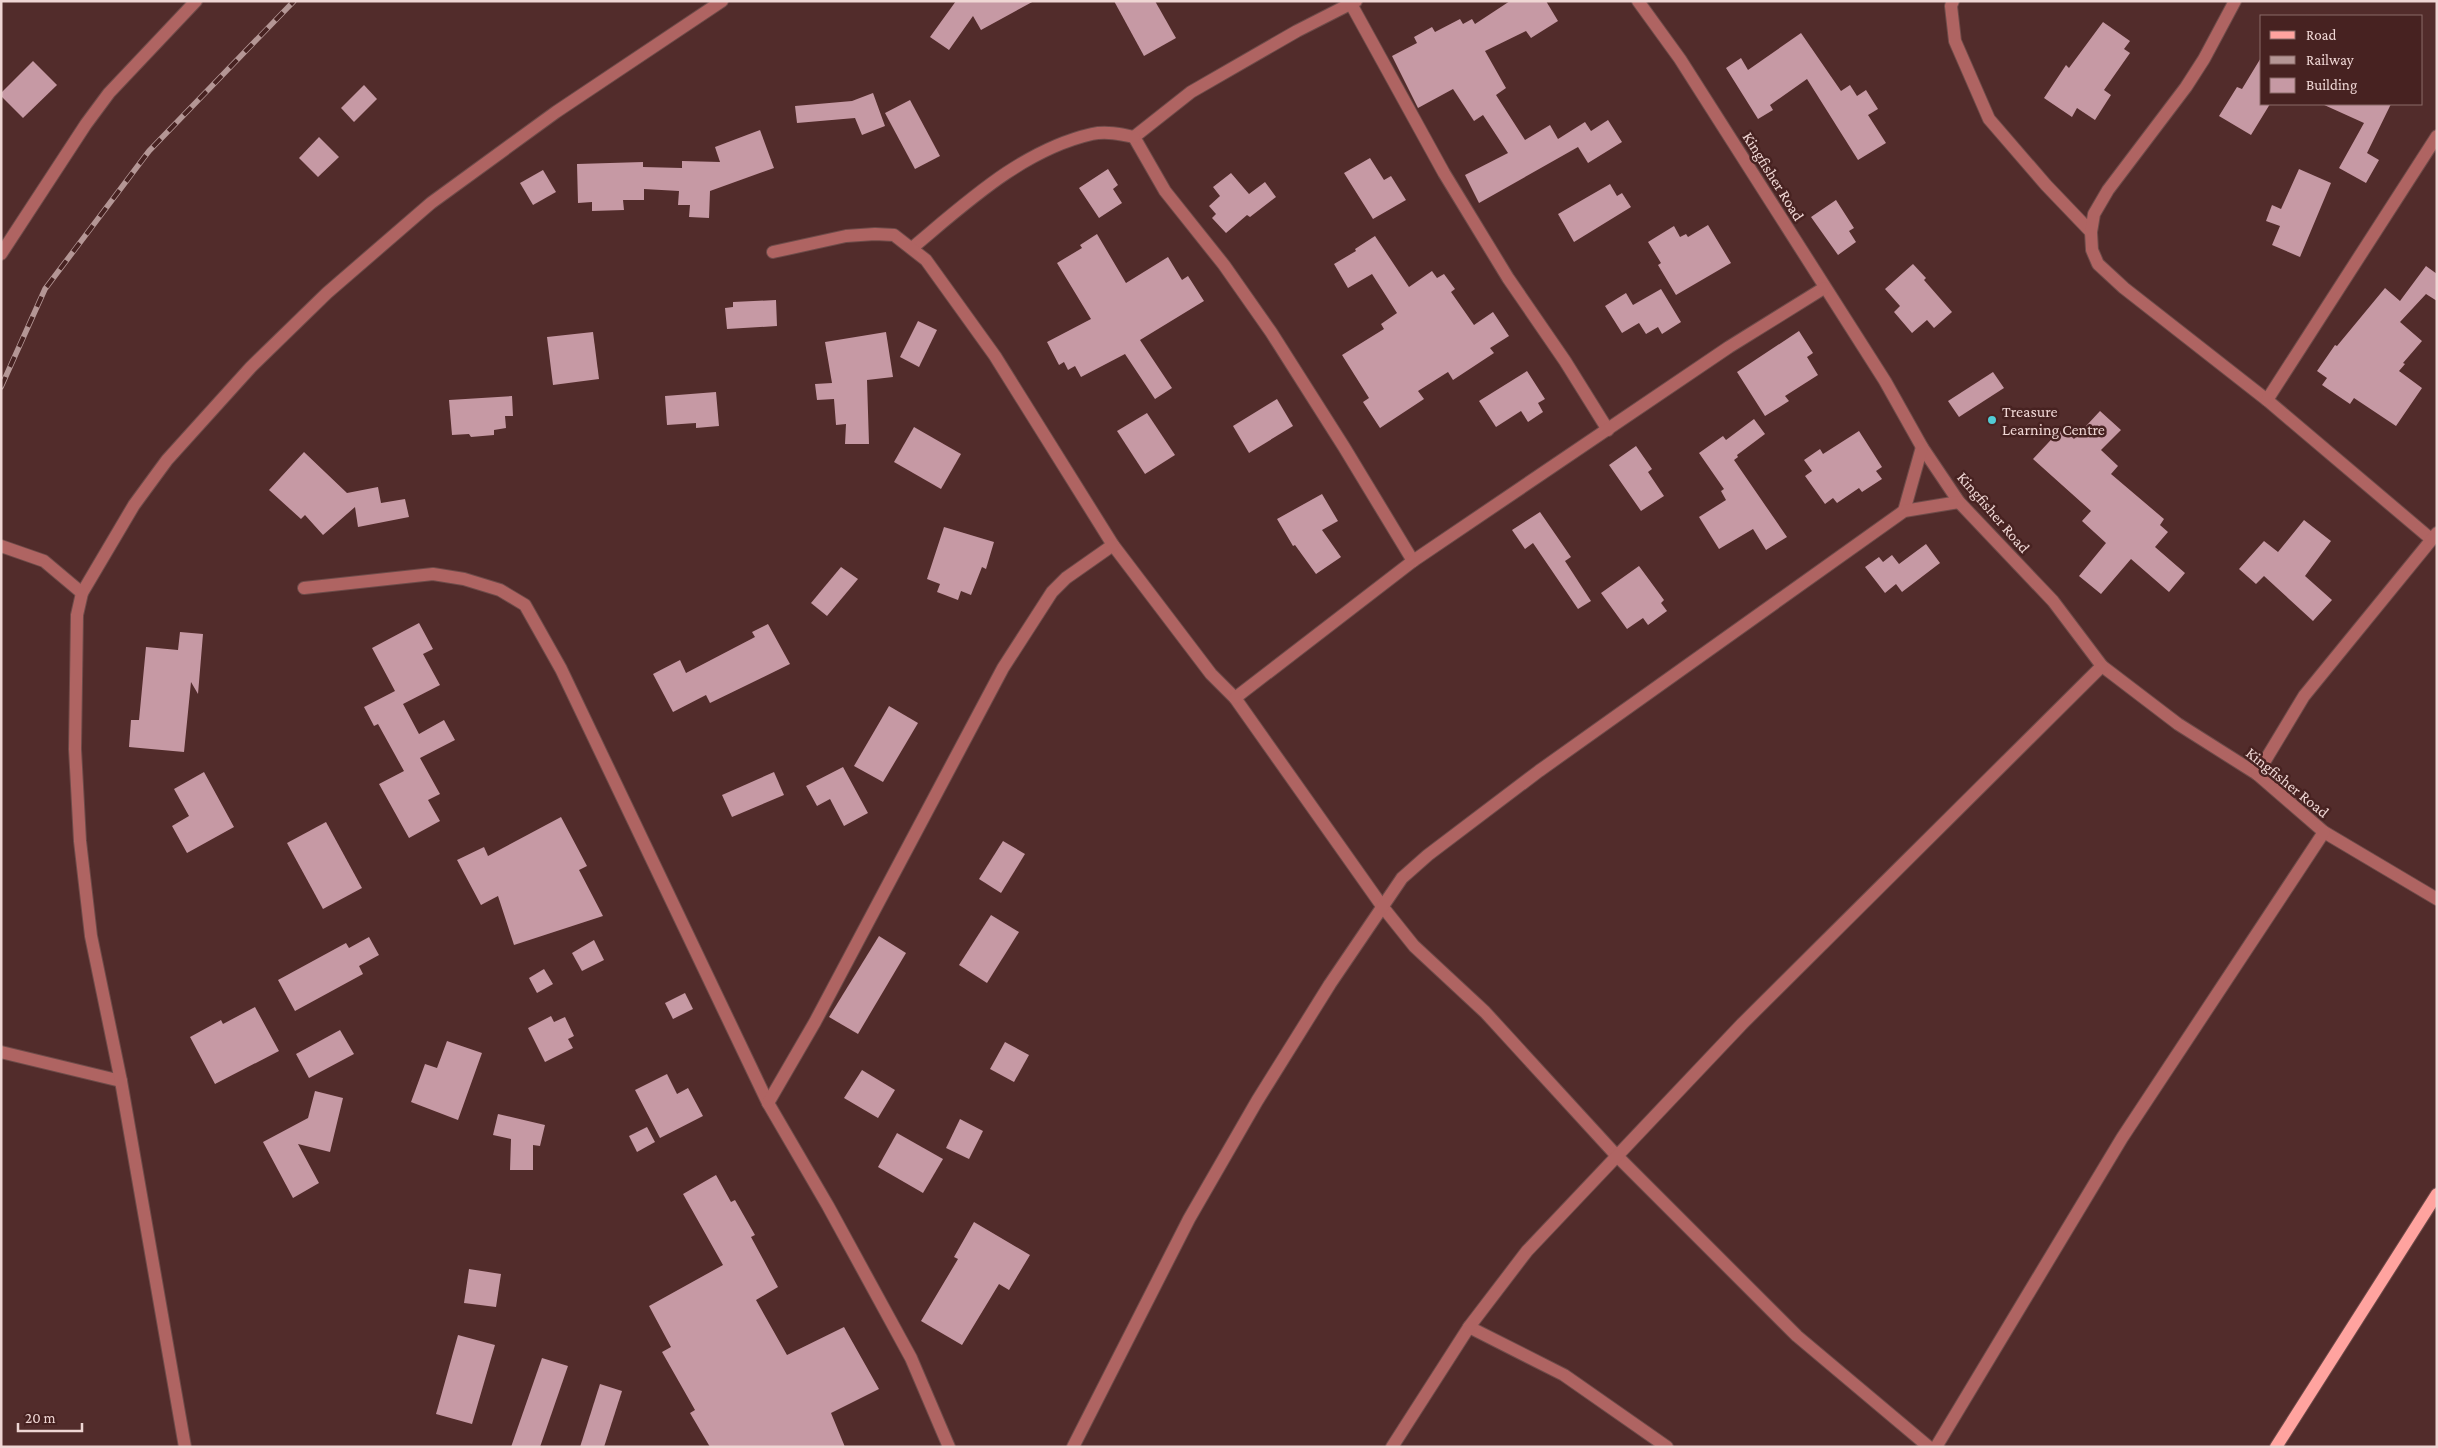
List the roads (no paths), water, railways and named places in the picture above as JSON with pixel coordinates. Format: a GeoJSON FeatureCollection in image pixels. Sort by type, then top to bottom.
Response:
{"type":"FeatureCollection","features":[{"type":"Feature","properties":{"kind":"main road"},"geometry":{"type":"LineString","coordinates":[[2276,1447],[2437,1194]]}},
{"type":"Feature","properties":{"kind":"street"},"geometry":{"type":"LineString","coordinates":[[1,254],[86,124],[109,93],[196,1]]}},
{"type":"Feature","properties":{"kind":"street"},"geometry":{"type":"LineString","coordinates":[[185,1447],[121,1081],[90,936],[80,842],[76,749],[77,615],[82,593],[134,504],[167,460],[251,367],[327,293],[431,203],[556,112],[722,1]]}},
{"type":"Feature","properties":{"kind":"street","name":"Kingfisher Road"},"geometry":{"type":"LineString","coordinates":[[1638,1],[1680,59],[1824,288],[1885,381],[1922,447],[1959,502],[2053,601],[2102,666],[2178,724],[2257,774],[2324,832],[2437,899]]}},
{"type":"Feature","properties":{"kind":"street"},"geometry":{"type":"LineString","coordinates":[[1953,1],[1951,6],[1955,41],[1989,119],[2046,185],[2091,232]]}},
{"type":"Feature","properties":{"kind":"street"},"geometry":{"type":"LineString","coordinates":[[2235,1],[2204,59],[2108,190],[2094,214],[2091,232],[2092,250],[2098,264],[2124,288],[2267,400],[2434,536],[2304,696],[2257,774]]}},
{"type":"Feature","properties":{"kind":"street"},"geometry":{"type":"LineString","coordinates":[[1134,137],[1191,92],[1297,31],[1354,3],[1444,173],[1508,278],[1565,361],[1608,430]]}},
{"type":"Feature","properties":{"kind":"street"},"geometry":{"type":"LineString","coordinates":[[912,248],[986,186],[1037,155],[1093,134],[1113,132],[1134,137],[1165,191],[1224,265],[1271,332],[1413,560]]}},
{"type":"Feature","properties":{"kind":"street"},"geometry":{"type":"LineString","coordinates":[[2267,400],[2437,136]]}},
{"type":"Feature","properties":{"kind":"street"},"geometry":{"type":"LineString","coordinates":[[773,252],[846,236],[875,234],[894,236],[926,260],[995,356],[1113,545],[1205,666],[1235,698],[1382,906],[1414,946],[1485,1012],[1616,1155],[1797,1336],[1929,1447]]}},
{"type":"Feature","properties":{"kind":"street"},"geometry":{"type":"LineString","coordinates":[[1235,698],[1413,560],[1729,348],[1824,288]]}},
{"type":"Feature","properties":{"kind":"street"},"geometry":{"type":"LineString","coordinates":[[1904,511],[1922,447]]}},
{"type":"Feature","properties":{"kind":"street"},"geometry":{"type":"LineString","coordinates":[[1073,1447],[1189,1219],[1267,1085],[1330,984],[1402,878],[1428,855],[1547,765],[1904,511],[1959,502]]}},
{"type":"Feature","properties":{"kind":"street"},"geometry":{"type":"LineString","coordinates":[[768,1103],[815,1022],[1003,668],[1052,592],[1066,578],[1113,545]]}},
{"type":"Feature","properties":{"kind":"street"},"geometry":{"type":"LineString","coordinates":[[1,546],[44,561],[82,593]]}},
{"type":"Feature","properties":{"kind":"street"},"geometry":{"type":"LineString","coordinates":[[304,588],[433,574],[464,579],[500,590],[525,605],[561,669],[768,1103],[828,1206],[911,1358],[949,1447]]}},
{"type":"Feature","properties":{"kind":"street"},"geometry":{"type":"LineString","coordinates":[[1392,1447],[1469,1327],[1527,1251],[1742,1024],[2102,666]]}},
{"type":"Feature","properties":{"kind":"street"},"geometry":{"type":"LineString","coordinates":[[1936,1447],[2122,1138],[2324,832]]}},
{"type":"Feature","properties":{"kind":"street"},"geometry":{"type":"LineString","coordinates":[[1,1052],[121,1081]]}},
{"type":"Feature","properties":{"kind":"street"},"geometry":{"type":"LineString","coordinates":[[1469,1327],[1564,1375],[1667,1447]]}},
{"type":"Feature","properties":{"kind":"railway"},"geometry":{"type":"LineString","coordinates":[[1,387],[45,289],[149,151],[294,1]]}},
{"type":"Feature","properties":{"kind":"place","name":"Treasure Learning Centre"},"geometry":{"type":"Point","coordinates":[1992,420]}}]}
